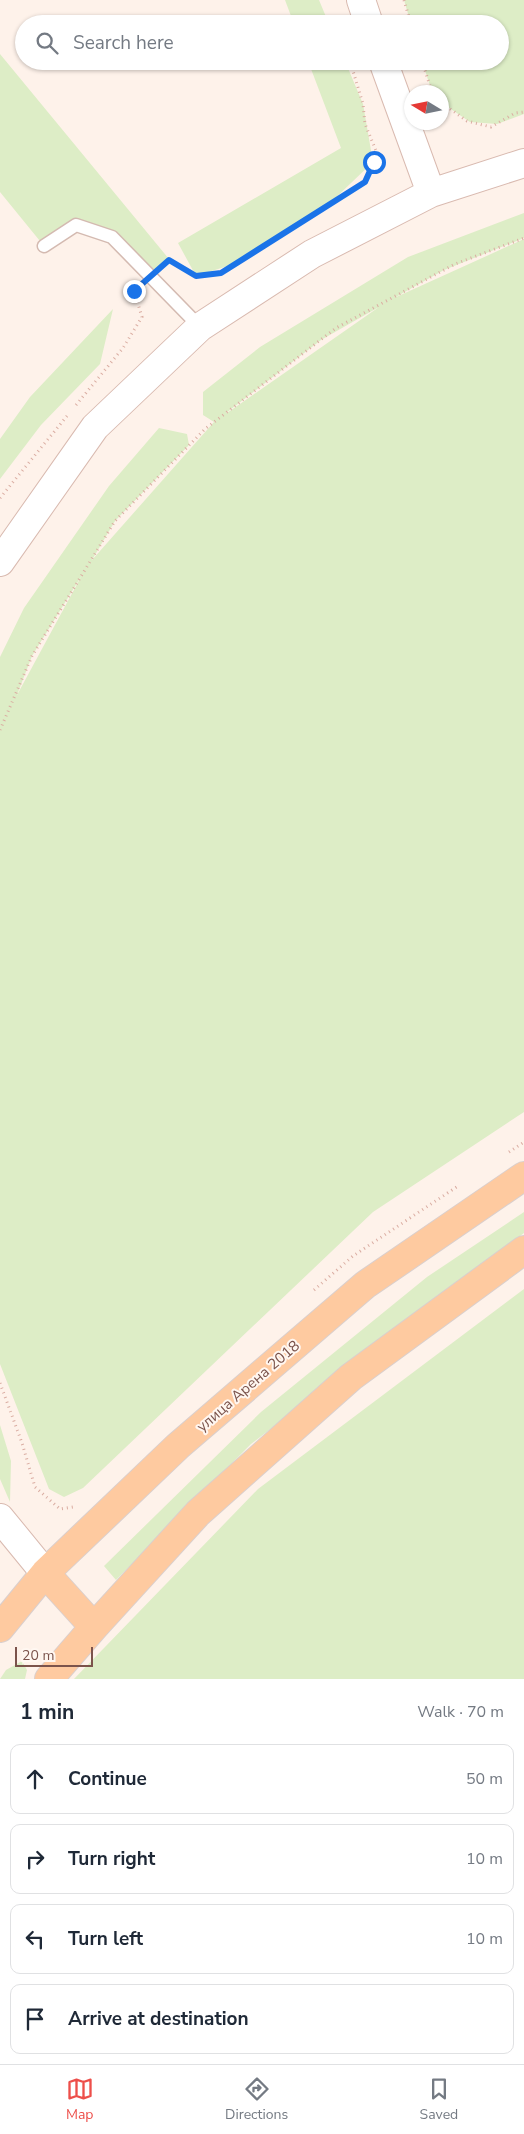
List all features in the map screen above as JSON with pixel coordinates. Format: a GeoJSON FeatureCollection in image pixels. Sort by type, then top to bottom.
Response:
{"type":"FeatureCollection","features":[{"type":"Feature","properties":{"kind":"main road"},"geometry":{"type":"LineString","coordinates":[[361,0],[366,15]]}},
{"type":"Feature","properties":{"kind":"main road"},"geometry":{"type":"LineString","coordinates":[[386,70],[431,193]]}},
{"type":"Feature","properties":{"kind":"main road"},"geometry":{"type":"LineString","coordinates":[[0,562],[95,427],[200,327],[312,254],[431,193],[524,163]]}},
{"type":"Feature","properties":{"kind":"main road","name":"улица Арена 2018"},"geometry":{"type":"LineString","coordinates":[[0,1628],[45,1573],[178,1446],[365,1286],[524,1176]]}},
{"type":"Feature","properties":{"kind":"main road"},"geometry":{"type":"LineString","coordinates":[[49,1679],[198,1513],[351,1377],[524,1250]]}},
{"type":"Feature","properties":{"kind":"main road"},"geometry":{"type":"LineString","coordinates":[[0,1518],[45,1573],[94,1627]]}},
{"type":"Feature","properties":{"kind":"lane"},"geometry":{"type":"LineString","coordinates":[[44,246],[76,225],[112,237],[200,327]]}},
{"type":"Feature","properties":{"kind":"path"},"geometry":{"type":"LineString","coordinates":[[404,0],[408,15]]}},
{"type":"Feature","properties":{"kind":"path"},"geometry":{"type":"LineString","coordinates":[[74,408],[123,348],[142,317],[134,291],[169,260],[196,276],[221,273],[365,182],[377,153],[365,124],[363,104],[353,70]]}},
{"type":"Feature","properties":{"kind":"path"},"geometry":{"type":"LineString","coordinates":[[425,70],[430,85]]}},
{"type":"Feature","properties":{"kind":"path"},"geometry":{"type":"LineString","coordinates":[[449,108],[467,121],[491,127],[515,113],[524,112]]}},
{"type":"Feature","properties":{"kind":"path"},"geometry":{"type":"LineString","coordinates":[[0,730],[32,656],[115,521],[205,429],[336,328],[455,264],[524,238]]}},
{"type":"Feature","properties":{"kind":"path"},"geometry":{"type":"LineString","coordinates":[[0,498],[68,416]]}},
{"type":"Feature","properties":{"kind":"path"},"geometry":{"type":"LineString","coordinates":[[508,1153],[524,1142]]}},
{"type":"Feature","properties":{"kind":"path"},"geometry":{"type":"LineString","coordinates":[[308,1295],[353,1256],[459,1185]]}},
{"type":"Feature","properties":{"kind":"path"},"geometry":{"type":"LineString","coordinates":[[0,1383],[22,1442],[35,1487],[60,1509],[78,1507]]}},
{"type":"Feature","properties":{"kind":"green space"},"geometry":{"type":"Polygon","coordinates":[[[285,0],[319,0],[325,15],[291,15],[285,0]]]}},
{"type":"Feature","properties":{"kind":"green space"},"geometry":{"type":"Polygon","coordinates":[[[404,0],[524,0],[524,114],[497,124],[470,122],[449,108],[449,85],[430,85],[425,70],[509,70],[509,15],[408,15],[404,0]]]}},
{"type":"Feature","properties":{"kind":"green space"},"geometry":{"type":"Polygon","coordinates":[[[0,54],[169,259],[151,276],[112,237],[76,225],[44,246],[0,192],[0,54]]]}},
{"type":"Feature","properties":{"kind":"green space"},"geometry":{"type":"Polygon","coordinates":[[[311,70],[349,70],[363,104],[373,162],[328,205],[237,263],[196,276],[178,243],[341,148],[311,70]]]}},
{"type":"Feature","properties":{"kind":"green space"},"geometry":{"type":"Polygon","coordinates":[[[524,213],[524,238],[444,270],[394,298],[524,239],[524,1112],[373,1212],[83,1488],[64,1497],[49,1489],[0,1364],[0,657],[24,608],[109,486],[159,428],[187,434],[189,445],[115,521],[92,560],[214,422],[203,415],[203,392],[260,347],[408,257],[524,213]],[[379,307],[321,340],[226,413],[227,413],[379,307]],[[82,575],[32,656],[17,695],[82,575]]]}},
{"type":"Feature","properties":{"kind":"green space"},"geometry":{"type":"Polygon","coordinates":[[[113,309],[100,364],[41,425],[0,479],[0,439],[30,397],[113,309]]]}},
{"type":"Feature","properties":{"kind":"green space"},"geometry":{"type":"Polygon","coordinates":[[[524,1212],[524,1233],[251,1444],[116,1580],[104,1566],[261,1412],[427,1277],[524,1212]]]}},
{"type":"Feature","properties":{"kind":"green space"},"geometry":{"type":"Polygon","coordinates":[[[524,1289],[524,1679],[74,1679],[258,1489],[524,1289]]]}},
{"type":"Feature","properties":{"kind":"green space"},"geometry":{"type":"Polygon","coordinates":[[[0,1425],[11,1461],[10,1502],[0,1479],[0,1425]]]}},
{"type":"Feature","properties":{"kind":"green space"},"geometry":{"type":"Polygon","coordinates":[[[22,1661],[27,1670],[25,1679],[0,1679],[6,1670],[22,1661]]]}},
{"type":"Feature","properties":{"kind":"route"},"geometry":{"type":"LineString","coordinates":[[134,291],[169,260],[196,276],[221,273],[365,182],[374,162]]}}]}
